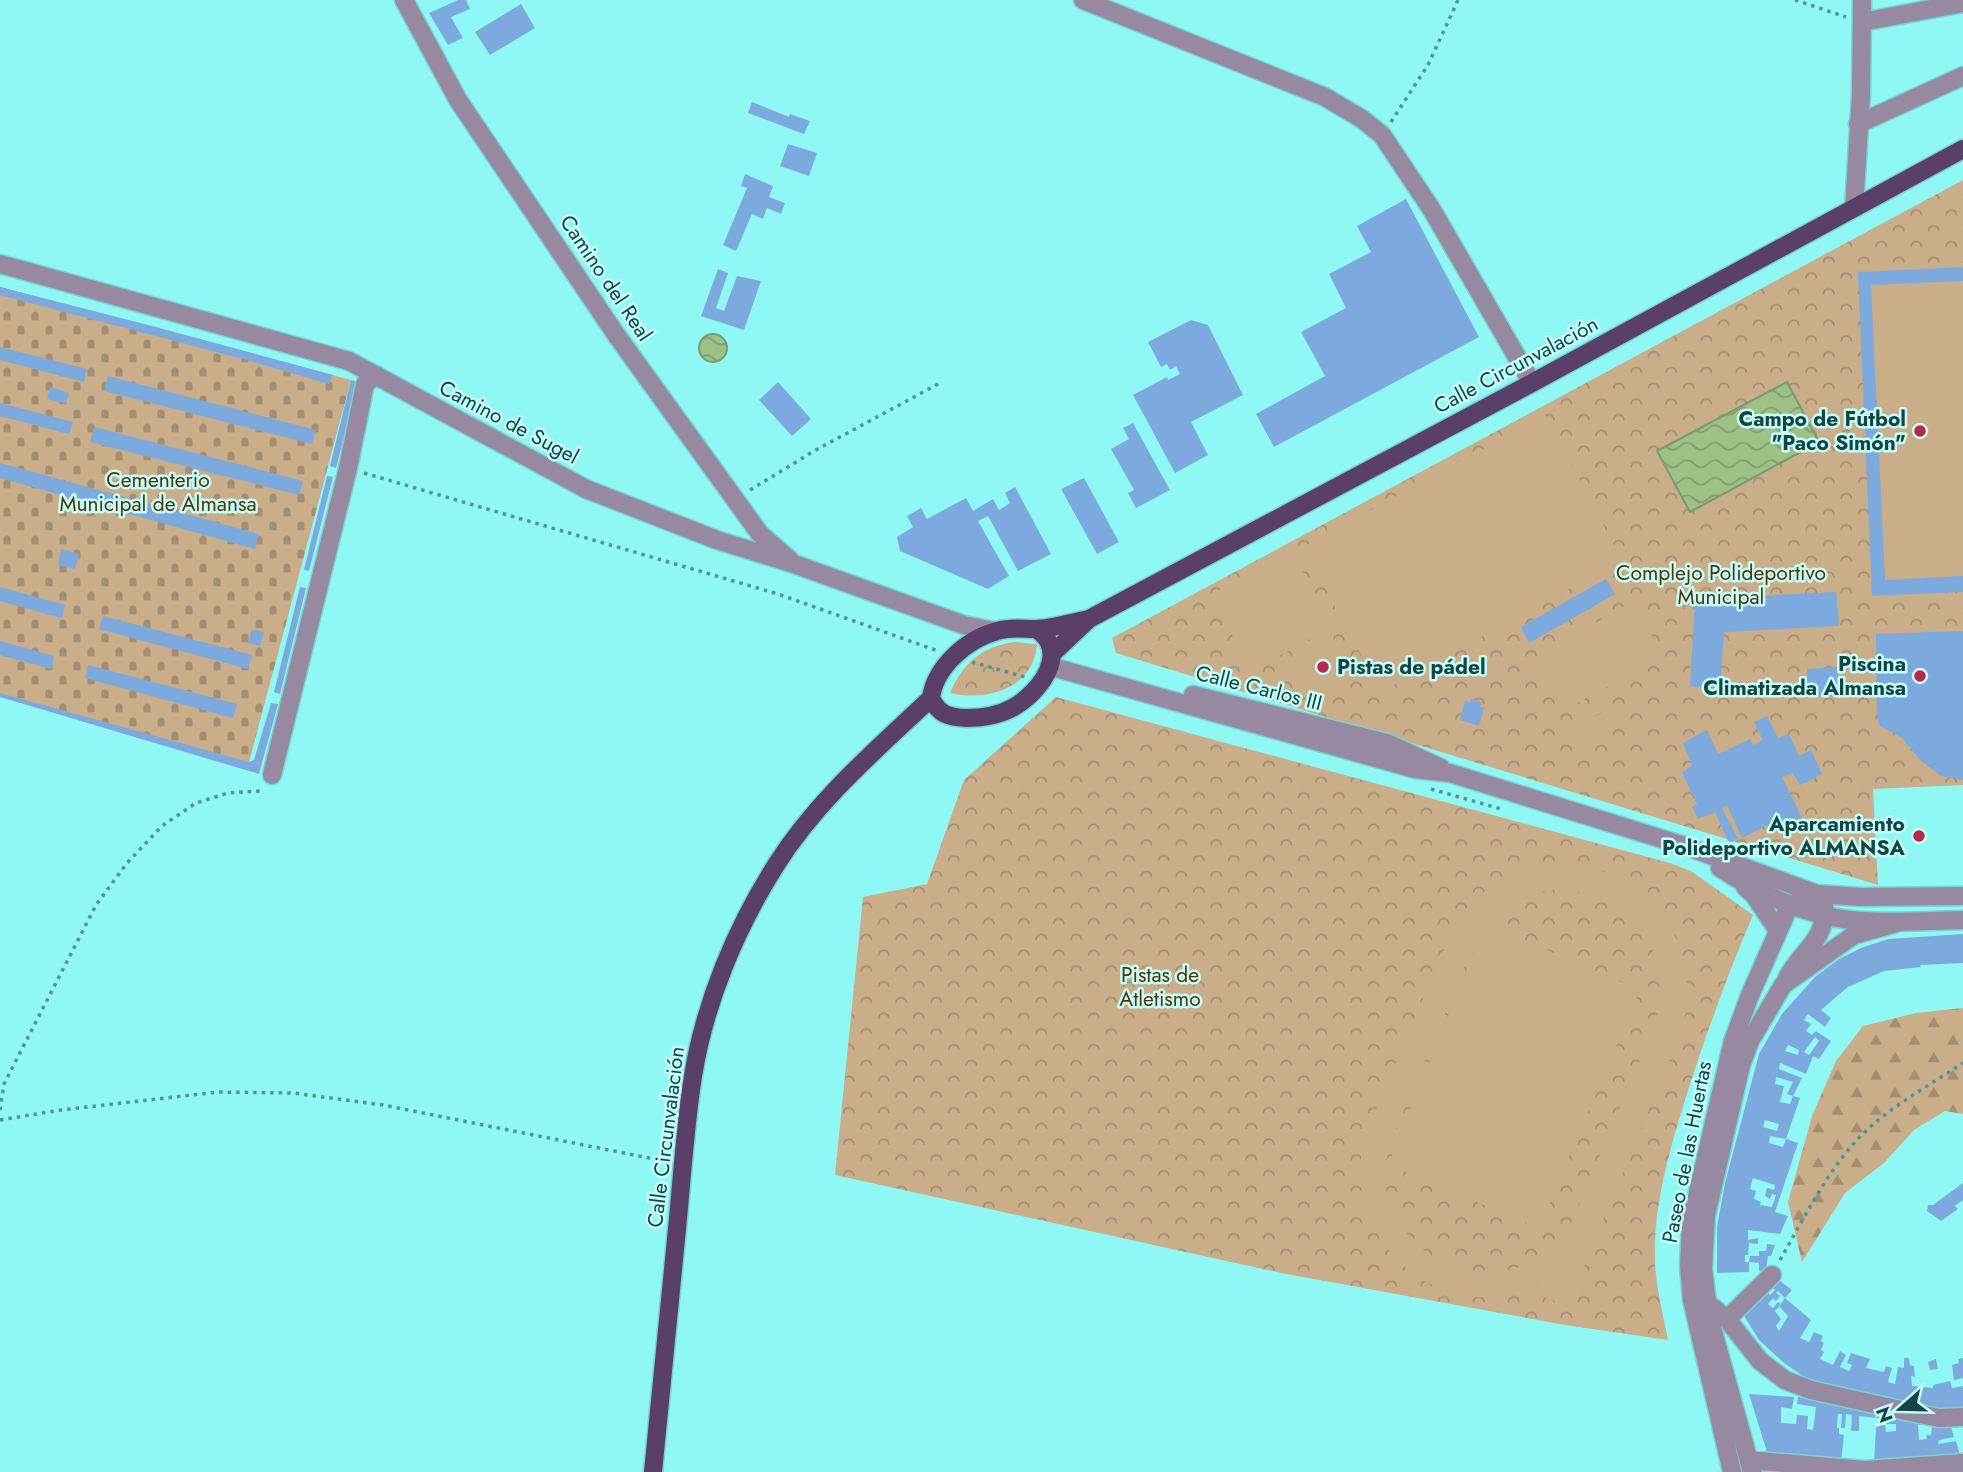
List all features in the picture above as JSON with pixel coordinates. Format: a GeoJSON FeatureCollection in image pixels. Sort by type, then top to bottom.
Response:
{"type":"FeatureCollection","features":[{"type":"Feature","properties":{"kind":"main road","name":"Calle Circunvalación"},"geometry":{"type":"LineString","coordinates":[[1089,619],[1532,383],[1963,148]]}},
{"type":"Feature","properties":{"kind":"main road"},"geometry":{"type":"LineString","coordinates":[[1089,619],[1051,659],[1036,689],[1013,708],[993,715],[971,718],[950,717],[936,706],[937,677],[954,656],[994,631],[1036,629],[1089,619]]}},
{"type":"Feature","properties":{"kind":"main road"},"geometry":{"type":"LineString","coordinates":[[1036,629],[1048,638],[1051,659]]}},
{"type":"Feature","properties":{"kind":"main road","name":"Calle Circunvalación"},"geometry":{"type":"LineString","coordinates":[[653,1472],[692,1086],[700,1042],[717,987],[737,936],[777,864],[809,821],[848,777],[888,739],[936,706]]}},
{"type":"Feature","properties":{"kind":"street","name":"Camino del Real"},"geometry":{"type":"LineString","coordinates":[[404,0],[458,100],[617,336],[760,534],[794,564]]}},
{"type":"Feature","properties":{"kind":"street"},"geometry":{"type":"LineString","coordinates":[[1083,0],[1325,97],[1362,119],[1382,135],[1432,210],[1532,383]]}},
{"type":"Feature","properties":{"kind":"street"},"geometry":{"type":"LineString","coordinates":[[1854,208],[1862,0]]}},
{"type":"Feature","properties":{"kind":"street"},"geometry":{"type":"LineString","coordinates":[[1862,22],[1963,3]]}},
{"type":"Feature","properties":{"kind":"street"},"geometry":{"type":"LineString","coordinates":[[1858,124],[1963,76]]}},
{"type":"Feature","properties":{"kind":"street","name":"Camino de Sugel"},"geometry":{"type":"LineString","coordinates":[[0,264],[349,361],[586,489],[717,540],[794,564],[964,625],[994,631]]}},
{"type":"Feature","properties":{"kind":"street"},"geometry":{"type":"LineString","coordinates":[[272,775],[348,468],[365,384],[376,375]]}},
{"type":"Feature","properties":{"kind":"street","name":"Calle Carlos III"},"geometry":{"type":"LineString","coordinates":[[1051,659],[1415,769],[1450,773],[1688,847],[1817,894]]}},
{"type":"Feature","properties":{"kind":"street","name":"Calle Carlos III"},"geometry":{"type":"LineString","coordinates":[[1688,847],[1726,872],[1808,911],[1853,921],[1900,922]]}},
{"type":"Feature","properties":{"kind":"street"},"geometry":{"type":"LineString","coordinates":[[1726,872],[1754,895],[1777,929]]}},
{"type":"Feature","properties":{"kind":"street"},"geometry":{"type":"LineString","coordinates":[[1817,894],[1862,897],[1963,896]]}},
{"type":"Feature","properties":{"kind":"street"},"geometry":{"type":"LineString","coordinates":[[1808,911],[1823,904],[1817,894]]}},
{"type":"Feature","properties":{"kind":"street"},"geometry":{"type":"LineString","coordinates":[[1808,911],[1817,894]]}},
{"type":"Feature","properties":{"kind":"street","name":"Paseo de las Huertas"},"geometry":{"type":"LineString","coordinates":[[1732,1472],[1692,1300],[1689,1266],[1691,1222],[1732,1041],[1777,929],[1808,911],[1820,934],[1801,956],[1750,1041],[1741,1065],[1706,1215],[1703,1269],[1706,1301],[1751,1466]]}},
{"type":"Feature","properties":{"kind":"street"},"geometry":{"type":"LineString","coordinates":[[1900,922],[1963,920]]}},
{"type":"Feature","properties":{"kind":"street","name":"Paseo de las Huertas"},"geometry":{"type":"LineString","coordinates":[[1783,985],[1854,935],[1900,922]]}},
{"type":"Feature","properties":{"kind":"street"},"geometry":{"type":"LineString","coordinates":[[1727,1319],[1772,1275]]}},
{"type":"Feature","properties":{"kind":"street"},"geometry":{"type":"LineString","coordinates":[[1706,1301],[1727,1319],[1760,1361],[1794,1384],[1939,1418],[1963,1417]]}},
{"type":"Feature","properties":{"kind":"street"},"geometry":{"type":"LineString","coordinates":[[1751,1466],[1866,1470],[1953,1467]]}},
{"type":"Feature","properties":{"kind":"path"},"geometry":{"type":"LineString","coordinates":[[1382,135],[1428,65],[1458,0]]}},
{"type":"Feature","properties":{"kind":"path"},"geometry":{"type":"LineString","coordinates":[[1795,0],[1862,22]]}},
{"type":"Feature","properties":{"kind":"path"},"geometry":{"type":"LineString","coordinates":[[734,499],[814,451],[940,383]]}},
{"type":"Feature","properties":{"kind":"path"},"geometry":{"type":"LineString","coordinates":[[0,1110],[5,1084],[96,905],[127,863],[162,826],[196,803],[228,793],[261,791],[272,775]]}},
{"type":"Feature","properties":{"kind":"path"},"geometry":{"type":"LineString","coordinates":[[1772,1275],[1824,1183],[1856,1141],[1880,1119],[1963,1063]]}},
{"type":"Feature","properties":{"kind":"path"},"geometry":{"type":"LineString","coordinates":[[0,1120],[73,1108],[218,1092],[293,1093],[396,1107],[683,1165]]}},
{"type":"Feature","properties":{"kind":"green space","name":"Complejo Polideportivo Municipal"},"geometry":{"type":"Polygon","coordinates":[[[1963,180],[1963,785],[1873,789],[1878,885],[1116,653],[1112,638],[1963,180]]]}},
{"type":"Feature","properties":{"kind":"green space","name":"Campo de Fútbol \"Paco Simón\""},"geometry":{"type":"Polygon","coordinates":[[[1963,281],[1963,576],[1885,580],[1871,285],[1963,281]]]}},
{"type":"Feature","properties":{"kind":"green space","name":"Cementerio Municipal de Almansa"},"geometry":{"type":"Polygon","coordinates":[[[0,287],[351,380],[249,762],[0,697],[0,287]]]}},
{"type":"Feature","properties":{"kind":"green space"},"geometry":{"type":"Polygon","coordinates":[[[1545,415],[1622,560],[1381,692],[1303,547],[1545,415]]]}},
{"type":"Feature","properties":{"kind":"green space"},"geometry":{"type":"Polygon","coordinates":[[[1291,550],[1332,627],[1252,671],[1210,595],[1291,550]]]}},
{"type":"Feature","properties":{"kind":"green space"},"geometry":{"type":"Polygon","coordinates":[[[1633,601],[1662,656],[1563,711],[1534,658],[1633,601]]]}},
{"type":"Feature","properties":{"kind":"green space","name":"Pistas de pádel"},"geometry":{"type":"Polygon","coordinates":[[[1332,636],[1355,676],[1313,699],[1290,658],[1332,636]]]}},
{"type":"Feature","properties":{"kind":"green space"},"geometry":{"type":"Polygon","coordinates":[[[1002,644],[1037,644],[1034,659],[1018,681],[993,693],[950,693],[961,673],[974,658],[1002,644]]]}},
{"type":"Feature","properties":{"kind":"green space","name":"Pistas de Atletismo"},"geometry":{"type":"Polygon","coordinates":[[[1056,697],[1670,863],[1691,871],[1753,915],[1700,1053],[1679,1120],[1659,1200],[1655,1262],[1668,1340],[1565,1325],[1281,1273],[835,1175],[863,897],[927,884],[964,780],[1056,697]]]}},
{"type":"Feature","properties":{"kind":"green space"},"geometry":{"type":"Polygon","coordinates":[[[1611,708],[1620,727],[1579,749],[1569,730],[1611,708]]]}},
{"type":"Feature","properties":{"kind":"green space"},"geometry":{"type":"Polygon","coordinates":[[[1558,864],[1591,868],[1620,879],[1645,896],[1665,918],[1679,944],[1686,973],[1686,1005],[1679,1037],[1568,1306],[1542,1296],[1547,1281],[1509,1295],[1471,1296],[1436,1287],[1406,1268],[1382,1241],[1366,1208],[1360,1171],[1367,1131],[1456,921],[1477,898],[1500,881],[1527,869],[1558,864]],[[1553,890],[1534,894],[1508,906],[1486,924],[1640,990],[1539,1228],[1388,1165],[1484,927],[1479,933],[1392,1139],[1385,1175],[1392,1209],[1402,1228],[1417,1244],[1434,1257],[1454,1266],[1497,1272],[1518,1267],[1546,1251],[1569,1228],[1653,1031],[1660,1003],[1660,977],[1654,952],[1644,931],[1628,914],[1607,900],[1582,892],[1553,890]]]}},
{"type":"Feature","properties":{"kind":"green space"},"geometry":{"type":"Polygon","coordinates":[[[1963,1008],[1963,1114],[1945,1111],[1914,1130],[1884,1163],[1845,1193],[1802,1262],[1788,1202],[1812,1116],[1836,1061],[1863,1026],[1916,1013],[1963,1008]]]}},
{"type":"Feature","properties":{"kind":"water"},"geometry":{"type":"Polygon","coordinates":[[[713,334],[723,338],[727,348],[723,358],[713,362],[703,358],[699,348],[703,338],[713,334]]]}},
{"type":"Feature","properties":{"kind":"water"},"geometry":{"type":"Polygon","coordinates":[[[1787,382],[1819,442],[1690,512],[1657,451],[1787,382]]]}},
{"type":"Feature","properties":{"kind":"building"},"geometry":{"type":"Polygon","coordinates":[[[458,0],[466,0],[470,9],[451,17],[463,38],[448,45],[429,13],[458,0]]]}},
{"type":"Feature","properties":{"kind":"building"},"geometry":{"type":"Polygon","coordinates":[[[521,4],[535,28],[490,55],[475,32],[521,4]]]}},
{"type":"Feature","properties":{"kind":"building"},"geometry":{"type":"Polygon","coordinates":[[[752,102],[789,117],[790,114],[810,121],[804,134],[748,113],[752,102]]]}},
{"type":"Feature","properties":{"kind":"building"},"geometry":{"type":"Polygon","coordinates":[[[788,144],[817,153],[809,176],[780,166],[788,144]]]}},
{"type":"Feature","properties":{"kind":"building"},"geometry":{"type":"Polygon","coordinates":[[[745,174],[773,186],[769,197],[785,203],[781,214],[767,208],[763,219],[752,214],[736,251],[723,245],[747,188],[741,186],[745,174]]]}},
{"type":"Feature","properties":{"kind":"building"},"geometry":{"type":"Polygon","coordinates":[[[1406,199],[1479,337],[1274,447],[1256,414],[1325,376],[1301,332],[1346,308],[1329,274],[1371,252],[1357,226],[1406,199]]]}},
{"type":"Feature","properties":{"kind":"building"},"geometry":{"type":"Polygon","coordinates":[[[1963,267],[1963,281],[1871,285],[1885,580],[1963,576],[1963,592],[1872,596],[1858,272],[1963,267]]]}},
{"type":"Feature","properties":{"kind":"building"},"geometry":{"type":"Polygon","coordinates":[[[718,269],[728,273],[716,308],[724,311],[737,276],[761,281],[744,330],[701,316],[718,269]]]}},
{"type":"Feature","properties":{"kind":"building"},"geometry":{"type":"Polygon","coordinates":[[[0,287],[333,375],[329,384],[0,295],[0,287]]]}},
{"type":"Feature","properties":{"kind":"building"},"geometry":{"type":"Polygon","coordinates":[[[1191,320],[1208,325],[1243,395],[1191,422],[1208,455],[1175,473],[1133,395],[1167,377],[1168,380],[1180,374],[1176,366],[1170,370],[1167,364],[1161,367],[1148,342],[1191,320]]]}},
{"type":"Feature","properties":{"kind":"building"},"geometry":{"type":"Polygon","coordinates":[[[0,347],[87,369],[84,382],[0,360],[0,347]]]}},
{"type":"Feature","properties":{"kind":"building"},"geometry":{"type":"Polygon","coordinates":[[[108,376],[316,430],[312,444],[104,391],[108,376]]]}},
{"type":"Feature","properties":{"kind":"building"},"geometry":{"type":"Polygon","coordinates":[[[351,380],[358,382],[336,468],[330,466],[351,380]]]}},
{"type":"Feature","properties":{"kind":"building"},"geometry":{"type":"Polygon","coordinates":[[[778,382],[811,419],[792,436],[759,400],[778,382]]]}},
{"type":"Feature","properties":{"kind":"building"},"geometry":{"type":"Polygon","coordinates":[[[50,387],[69,393],[66,404],[47,399],[50,387]]]}},
{"type":"Feature","properties":{"kind":"building"},"geometry":{"type":"Polygon","coordinates":[[[0,403],[73,422],[69,434],[0,416],[0,403]]]}},
{"type":"Feature","properties":{"kind":"building"},"geometry":{"type":"Polygon","coordinates":[[[1133,423],[1170,490],[1136,508],[1128,493],[1134,490],[1111,449],[1129,439],[1123,428],[1133,423]]]}},
{"type":"Feature","properties":{"kind":"building"},"geometry":{"type":"Polygon","coordinates":[[[94,427],[303,481],[299,495],[90,442],[94,427]]]}},
{"type":"Feature","properties":{"kind":"building"},"geometry":{"type":"Polygon","coordinates":[[[0,463],[259,534],[255,549],[0,478],[0,463]]]}},
{"type":"Feature","properties":{"kind":"building"},"geometry":{"type":"Polygon","coordinates":[[[327,476],[333,477],[309,571],[304,570],[327,476]]]}},
{"type":"Feature","properties":{"kind":"building"},"geometry":{"type":"Polygon","coordinates":[[[1084,478],[1119,542],[1097,554],[1061,489],[1084,478]]]}},
{"type":"Feature","properties":{"kind":"building"},"geometry":{"type":"Polygon","coordinates":[[[1015,487],[1051,554],[1018,571],[988,516],[978,521],[1009,576],[988,589],[900,551],[897,537],[913,527],[907,516],[921,508],[927,519],[966,498],[973,511],[993,499],[999,510],[1010,503],[1005,493],[1015,487]]]}},
{"type":"Feature","properties":{"kind":"building"},"geometry":{"type":"Polygon","coordinates":[[[61,549],[79,554],[75,569],[58,565],[61,549]]]}},
{"type":"Feature","properties":{"kind":"building"},"geometry":{"type":"Polygon","coordinates":[[[1606,579],[1615,594],[1529,643],[1521,627],[1606,579]]]}},
{"type":"Feature","properties":{"kind":"building"},"geometry":{"type":"Polygon","coordinates":[[[0,587],[65,605],[62,618],[0,601],[0,587]]]}},
{"type":"Feature","properties":{"kind":"building"},"geometry":{"type":"Polygon","coordinates":[[[300,587],[306,588],[280,694],[274,692],[300,587]]]}},
{"type":"Feature","properties":{"kind":"building"},"geometry":{"type":"Polygon","coordinates":[[[1836,592],[1839,626],[1724,632],[1720,689],[1690,686],[1695,599],[1836,592]]]}},
{"type":"Feature","properties":{"kind":"building"},"geometry":{"type":"Polygon","coordinates":[[[103,616],[252,655],[248,669],[99,629],[103,616]]]}},
{"type":"Feature","properties":{"kind":"building"},"geometry":{"type":"Polygon","coordinates":[[[252,629],[264,632],[260,646],[248,643],[252,629]]]}},
{"type":"Feature","properties":{"kind":"building","name":"Piscina Climatizada Almansa"},"geometry":{"type":"Polygon","coordinates":[[[1963,631],[1963,780],[1941,776],[1920,760],[1902,738],[1880,726],[1877,718],[1876,634],[1963,631]]]}},
{"type":"Feature","properties":{"kind":"building"},"geometry":{"type":"Polygon","coordinates":[[[0,641],[54,656],[51,669],[0,655],[0,641]]]}},
{"type":"Feature","properties":{"kind":"building"},"geometry":{"type":"Polygon","coordinates":[[[88,665],[237,704],[233,718],[85,678],[88,665]]]}},
{"type":"Feature","properties":{"kind":"building"},"geometry":{"type":"Polygon","coordinates":[[[1838,667],[1839,696],[1808,697],[1807,669],[1838,667]]]}},
{"type":"Feature","properties":{"kind":"building"},"geometry":{"type":"Polygon","coordinates":[[[0,693],[249,762],[254,760],[271,703],[278,704],[259,774],[0,697],[0,693]]]}},
{"type":"Feature","properties":{"kind":"building"},"geometry":{"type":"Polygon","coordinates":[[[1471,699],[1482,702],[1480,707],[1484,708],[1479,726],[1460,720],[1465,701],[1470,702],[1471,699]]]}},
{"type":"Feature","properties":{"kind":"building"},"geometry":{"type":"Polygon","coordinates":[[[1767,716],[1778,738],[1789,734],[1799,756],[1811,750],[1822,774],[1800,785],[1793,773],[1782,777],[1804,822],[1780,833],[1774,822],[1742,838],[1727,805],[1722,808],[1738,839],[1728,841],[1715,812],[1698,819],[1692,807],[1697,804],[1682,772],[1692,766],[1683,743],[1707,730],[1718,754],[1750,739],[1753,745],[1763,740],[1754,722],[1767,716]]]}},
{"type":"Feature","properties":{"kind":"building"},"geometry":{"type":"Polygon","coordinates":[[[1963,934],[1963,963],[1920,965],[1921,967],[1884,971],[1848,987],[1821,1010],[1831,1018],[1825,1027],[1808,1014],[1804,1020],[1811,1024],[1806,1031],[1812,1035],[1816,1031],[1831,1041],[1819,1059],[1813,1056],[1806,1074],[1780,1063],[1779,1069],[1802,1078],[1793,1096],[1800,1098],[1786,1139],[1798,1143],[1775,1212],[1788,1216],[1780,1234],[1748,1230],[1748,1240],[1758,1238],[1758,1244],[1749,1243],[1748,1255],[1745,1255],[1745,1262],[1749,1262],[1749,1272],[1717,1273],[1717,1227],[1725,1183],[1759,1054],[1782,1014],[1815,977],[1839,959],[1861,948],[1888,939],[1963,934]],[[1815,1037],[1804,1052],[1809,1055],[1819,1041],[1815,1037]],[[1788,1045],[1785,1051],[1798,1055],[1799,1050],[1788,1045]],[[1776,1077],[1775,1084],[1784,1086],[1780,1102],[1790,1104],[1793,1096],[1787,1094],[1793,1082],[1776,1077]],[[1765,1120],[1763,1127],[1777,1131],[1779,1124],[1765,1120]],[[1770,1136],[1769,1143],[1783,1147],[1786,1139],[1770,1136]],[[1753,1178],[1750,1189],[1756,1191],[1754,1199],[1761,1202],[1760,1205],[1772,1207],[1776,1195],[1772,1194],[1770,1199],[1765,1196],[1767,1188],[1774,1190],[1775,1185],[1753,1178]]]}},
{"type":"Feature","properties":{"kind":"building"},"geometry":{"type":"Polygon","coordinates":[[[1963,1183],[1963,1200],[1955,1206],[1958,1209],[1941,1221],[1927,1211],[1928,1205],[1933,1205],[1963,1183]]]}},
{"type":"Feature","properties":{"kind":"building"},"geometry":{"type":"Polygon","coordinates":[[[1767,1244],[1775,1245],[1771,1256],[1768,1256],[1766,1270],[1759,1271],[1759,1263],[1749,1262],[1750,1256],[1759,1256],[1759,1251],[1766,1251],[1767,1244]]]}},
{"type":"Feature","properties":{"kind":"building"},"geometry":{"type":"Polygon","coordinates":[[[1776,1278],[1792,1290],[1785,1298],[1811,1320],[1800,1338],[1809,1342],[1814,1332],[1823,1336],[1821,1350],[1824,1352],[1820,1359],[1833,1365],[1840,1351],[1846,1355],[1840,1367],[1849,1371],[1852,1365],[1847,1363],[1851,1353],[1870,1359],[1866,1368],[1884,1372],[1886,1366],[1892,1368],[1888,1382],[1895,1384],[1898,1367],[1904,1368],[1904,1358],[1909,1358],[1910,1365],[1914,1366],[1912,1386],[1933,1388],[1933,1385],[1950,1381],[1952,1388],[1963,1386],[1963,1411],[1937,1413],[1824,1385],[1803,1376],[1784,1363],[1759,1340],[1741,1311],[1765,1288],[1770,1295],[1775,1290],[1769,1284],[1776,1278]],[[1778,1291],[1776,1293],[1780,1296],[1776,1301],[1773,1298],[1768,1304],[1773,1308],[1785,1298],[1778,1291]],[[1779,1306],[1775,1311],[1781,1319],[1776,1326],[1779,1331],[1788,1316],[1779,1306]]]}},
{"type":"Feature","properties":{"kind":"building"},"geometry":{"type":"Polygon","coordinates":[[[1963,1358],[1963,1378],[1954,1380],[1952,1365],[1963,1358]]]}},
{"type":"Feature","properties":{"kind":"building"},"geometry":{"type":"Polygon","coordinates":[[[1936,1359],[1938,1369],[1930,1370],[1928,1362],[1936,1359]]]}},
{"type":"Feature","properties":{"kind":"building"},"geometry":{"type":"Polygon","coordinates":[[[1749,1394],[1794,1397],[1792,1409],[1781,1407],[1781,1423],[1796,1424],[1797,1415],[1808,1416],[1807,1429],[1813,1430],[1816,1407],[1797,1404],[1798,1397],[1926,1419],[1926,1425],[1918,1425],[1919,1440],[1927,1439],[1926,1435],[1931,1435],[1933,1420],[1941,1423],[1941,1428],[1951,1427],[1954,1437],[1939,1440],[1938,1444],[1956,1441],[1960,1455],[1874,1464],[1876,1426],[1885,1425],[1886,1432],[1896,1431],[1896,1424],[1885,1424],[1885,1419],[1859,1416],[1859,1431],[1851,1431],[1852,1415],[1846,1414],[1845,1428],[1841,1428],[1842,1414],[1838,1414],[1837,1428],[1839,1434],[1844,1435],[1841,1462],[1767,1452],[1749,1394]]]}},
{"type":"Feature","properties":{"kind":"place","name":"Campo de Fútbol \"Paco Simón\""},"geometry":{"type":"Point","coordinates":[1920,431]}},
{"type":"Feature","properties":{"kind":"place","name":"Pistas de pádel"},"geometry":{"type":"Point","coordinates":[1323,667]}},
{"type":"Feature","properties":{"kind":"place","name":"Piscina Climatizada Almansa"},"geometry":{"type":"Point","coordinates":[1920,676]}},
{"type":"Feature","properties":{"kind":"place","name":"Aparcamiento Polideportivo ALMANSA"},"geometry":{"type":"Point","coordinates":[1919,836]}}]}
